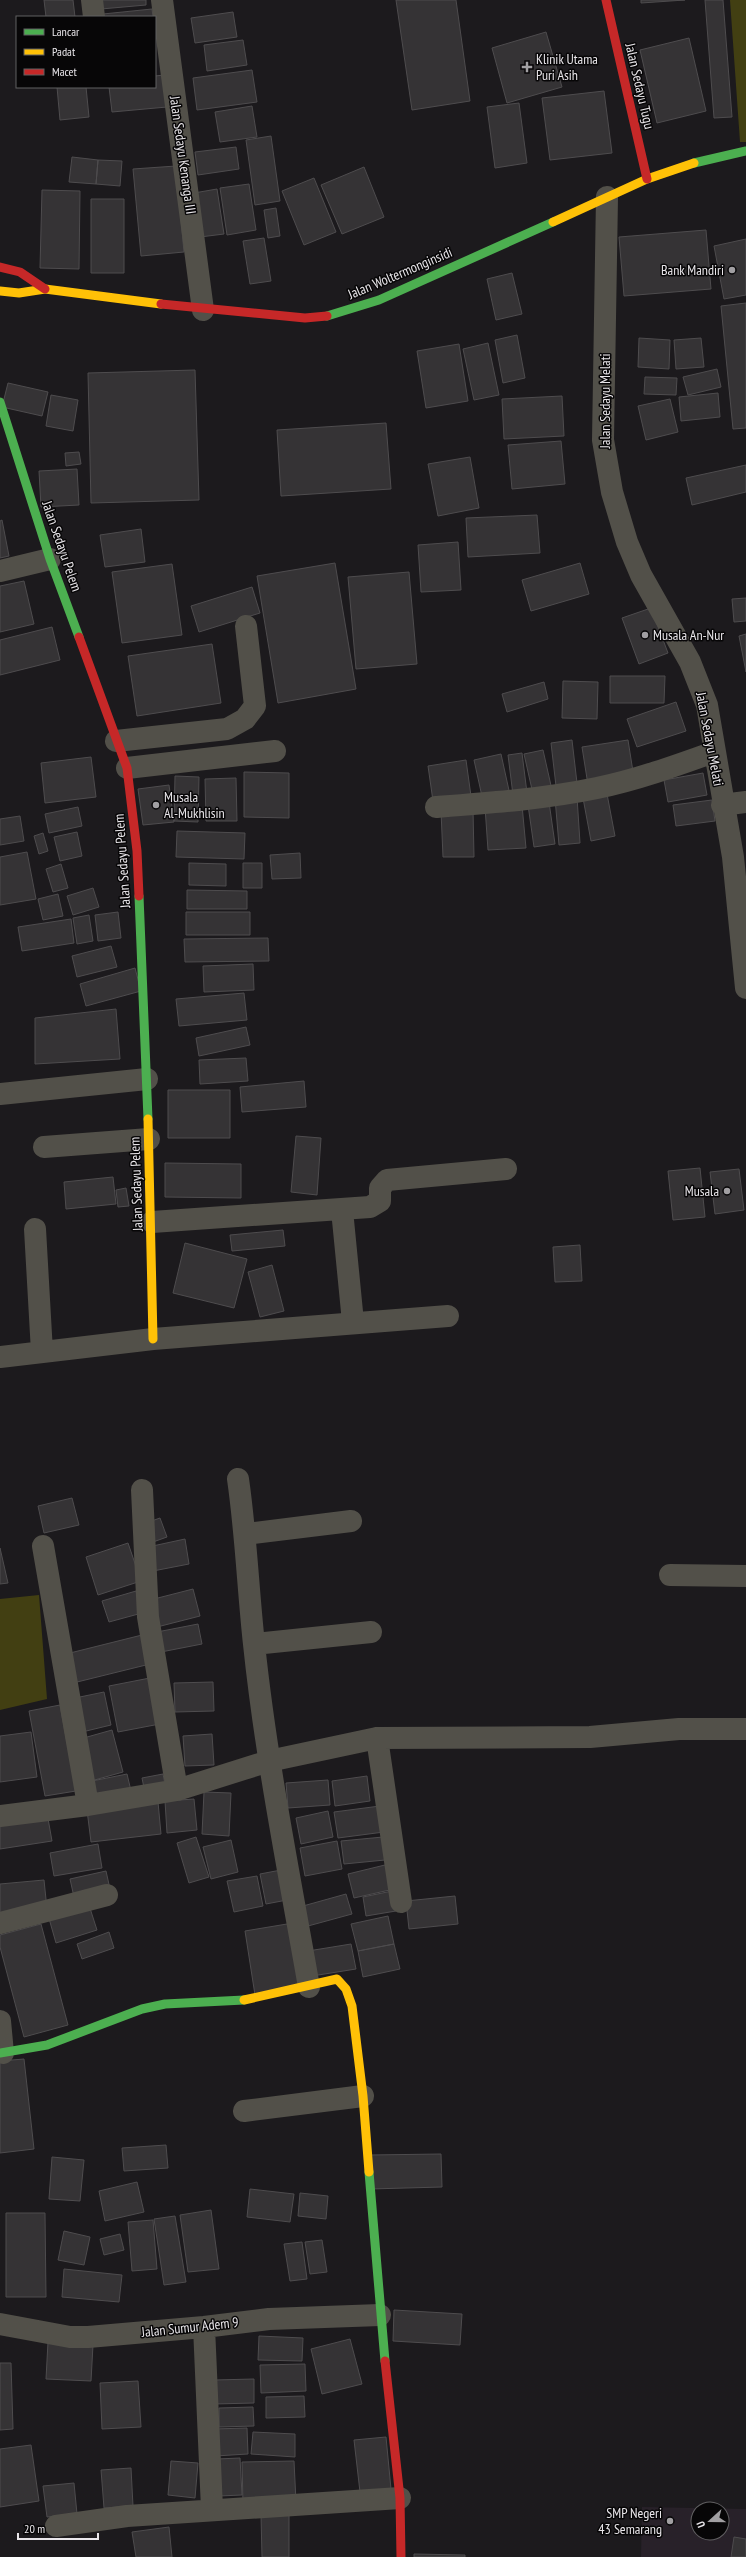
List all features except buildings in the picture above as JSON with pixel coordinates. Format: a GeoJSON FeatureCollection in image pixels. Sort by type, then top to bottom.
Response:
{"type":"FeatureCollection","features":[{"type":"Feature","properties":{"kind":"street"},"geometry":{"type":"LineString","coordinates":[[92,0],[94,16]]}},
{"type":"Feature","properties":{"kind":"street","name":"Jalan Sedayu Kenanga III"},"geometry":{"type":"LineString","coordinates":[[162,0],[203,310]]}},
{"type":"Feature","properties":{"kind":"street","name":"Jalan Sedayu Tugu"},"geometry":{"type":"LineString","coordinates":[[606,0],[647,179]]}},
{"type":"Feature","properties":{"kind":"street","name":"Jalan Woltermonginsidi"},"geometry":{"type":"LineString","coordinates":[[0,290],[19,293],[45,289],[203,310],[305,318],[334,315],[378,300],[647,179],[678,167],[746,151]]}},
{"type":"Feature","properties":{"kind":"street","name":"Jalan Sedayu Melati"},"geometry":{"type":"LineString","coordinates":[[607,197],[603,440],[612,492],[627,542],[641,575],[662,611],[700,684],[706,705],[722,805],[740,856],[746,988]]}},
{"type":"Feature","properties":{"kind":"street","name":"Jalan Woltermonginsidi"},"geometry":{"type":"LineString","coordinates":[[0,267],[20,272],[45,289]]}},
{"type":"Feature","properties":{"kind":"street","name":"Jalan Sedayu Pelem"},"geometry":{"type":"LineString","coordinates":[[0,402],[50,560],[127,768],[137,851],[152,1222],[153,1339]]}},
{"type":"Feature","properties":{"kind":"street"},"geometry":{"type":"LineString","coordinates":[[0,571],[50,560]]}},
{"type":"Feature","properties":{"kind":"street"},"geometry":{"type":"LineString","coordinates":[[116,741],[227,729],[245,719],[256,706],[246,626]]}},
{"type":"Feature","properties":{"kind":"street"},"geometry":{"type":"LineString","coordinates":[[127,768],[275,751]]}},
{"type":"Feature","properties":{"kind":"street"},"geometry":{"type":"LineString","coordinates":[[436,807],[511,802],[595,788],[659,772],[714,752]]}},
{"type":"Feature","properties":{"kind":"street"},"geometry":{"type":"LineString","coordinates":[[722,805],[746,802]]}},
{"type":"Feature","properties":{"kind":"street"},"geometry":{"type":"LineString","coordinates":[[0,1094],[147,1079]]}},
{"type":"Feature","properties":{"kind":"street"},"geometry":{"type":"LineString","coordinates":[[44,1146],[149,1139]]}},
{"type":"Feature","properties":{"kind":"street"},"geometry":{"type":"LineString","coordinates":[[152,1222],[342,1210],[376,1204],[381,1198],[382,1185],[387,1180],[506,1169]]}},
{"type":"Feature","properties":{"kind":"street"},"geometry":{"type":"LineString","coordinates":[[342,1210],[353,1322]]}},
{"type":"Feature","properties":{"kind":"street"},"geometry":{"type":"LineString","coordinates":[[35,1229],[42,1352]]}},
{"type":"Feature","properties":{"kind":"street"},"geometry":{"type":"LineString","coordinates":[[0,1357],[153,1339],[353,1322],[448,1316]]}},
{"type":"Feature","properties":{"kind":"street"},"geometry":{"type":"LineString","coordinates":[[238,1479],[246,1534],[254,1644],[270,1761],[309,1987]]}},
{"type":"Feature","properties":{"kind":"street"},"geometry":{"type":"LineString","coordinates":[[142,1490],[148,1617],[177,1790]]}},
{"type":"Feature","properties":{"kind":"street"},"geometry":{"type":"LineString","coordinates":[[246,1534],[351,1521]]}},
{"type":"Feature","properties":{"kind":"street"},"geometry":{"type":"LineString","coordinates":[[44,1546],[88,1805]]}},
{"type":"Feature","properties":{"kind":"street"},"geometry":{"type":"LineString","coordinates":[[670,1575],[746,1576]]}},
{"type":"Feature","properties":{"kind":"street"},"geometry":{"type":"LineString","coordinates":[[254,1644],[371,1632]]}},
{"type":"Feature","properties":{"kind":"street"},"geometry":{"type":"LineString","coordinates":[[0,1816],[88,1805],[177,1790],[270,1761],[377,1738],[590,1737],[679,1729],[746,1729]]}},
{"type":"Feature","properties":{"kind":"street"},"geometry":{"type":"LineString","coordinates":[[377,1738],[401,1902]]}},
{"type":"Feature","properties":{"kind":"street"},"geometry":{"type":"LineString","coordinates":[[0,1923],[107,1895]]}},
{"type":"Feature","properties":{"kind":"street"},"geometry":{"type":"LineString","coordinates":[[0,2021],[2,2053],[47,2045],[142,2009],[165,2004],[238,2001],[309,1987],[337,1979],[346,1989],[352,2006],[363,2096],[380,2315],[400,2498],[401,2557]]}},
{"type":"Feature","properties":{"kind":"street"},"geometry":{"type":"LineString","coordinates":[[244,2111],[363,2096]]}},
{"type":"Feature","properties":{"kind":"street","name":"Jalan Sumur Adem 9"},"geometry":{"type":"LineString","coordinates":[[0,2324],[76,2337],[204,2327],[268,2319],[380,2315]]}},
{"type":"Feature","properties":{"kind":"street"},"geometry":{"type":"LineString","coordinates":[[204,2327],[212,2510]]}},
{"type":"Feature","properties":{"kind":"street"},"geometry":{"type":"LineString","coordinates":[[56,2526],[127,2516],[400,2498]]}},
{"type":"Feature","properties":{"kind":"shaded area"},"geometry":{"type":"Polygon","coordinates":[[[730,0],[746,0],[746,142],[740,142],[730,0]]]}},
{"type":"Feature","properties":{"kind":"shaded area"},"geometry":{"type":"Polygon","coordinates":[[[39,1595],[47,1699],[0,1710],[0,1599],[39,1595]]]}},
{"type":"Feature","properties":{"kind":"shaded area","name":"SMP Negeri 43 Semarang"},"geometry":{"type":"Polygon","coordinates":[[[642,2507],[690,2508],[690,2541],[730,2541],[730,2509],[746,2509],[746,2557],[641,2557],[642,2507]]]}},
{"type":"Feature","properties":{"kind":"traffic: fast"},"geometry":{"type":"LineString","coordinates":[[694,163],[746,151]]}},
{"type":"Feature","properties":{"kind":"traffic: fast"},"geometry":{"type":"LineString","coordinates":[[327,316],[379,300],[553,222]]}},
{"type":"Feature","properties":{"kind":"traffic: fast"},"geometry":{"type":"LineString","coordinates":[[0,402],[50,559],[79,637]]}},
{"type":"Feature","properties":{"kind":"traffic: fast"},"geometry":{"type":"LineString","coordinates":[[139,896],[148,1119]]}},
{"type":"Feature","properties":{"kind":"traffic: fast"},"geometry":{"type":"LineString","coordinates":[[0,2053],[47,2045],[142,2009],[165,2004],[244,2000]]}},
{"type":"Feature","properties":{"kind":"traffic: fast"},"geometry":{"type":"LineString","coordinates":[[369,2172],[385,2361]]}},
{"type":"Feature","properties":{"kind":"traffic: slow"},"geometry":{"type":"LineString","coordinates":[[553,222],[647,179],[694,163]]}},
{"type":"Feature","properties":{"kind":"traffic: slow"},"geometry":{"type":"LineString","coordinates":[[0,291],[19,293],[45,289],[161,304]]}},
{"type":"Feature","properties":{"kind":"traffic: slow"},"geometry":{"type":"LineString","coordinates":[[148,1119],[153,1339]]}},
{"type":"Feature","properties":{"kind":"traffic: slow"},"geometry":{"type":"LineString","coordinates":[[244,2000],[337,1979],[346,1989],[352,2006],[363,2096],[369,2172]]}},
{"type":"Feature","properties":{"kind":"traffic: jam"},"geometry":{"type":"LineString","coordinates":[[606,0],[647,179]]}},
{"type":"Feature","properties":{"kind":"traffic: jam"},"geometry":{"type":"LineString","coordinates":[[0,267],[20,272],[45,289]]}},
{"type":"Feature","properties":{"kind":"traffic: jam"},"geometry":{"type":"LineString","coordinates":[[161,304],[305,318],[327,316]]}},
{"type":"Feature","properties":{"kind":"traffic: jam"},"geometry":{"type":"LineString","coordinates":[[79,637],[127,768],[137,851],[139,896]]}},
{"type":"Feature","properties":{"kind":"traffic: jam"},"geometry":{"type":"LineString","coordinates":[[385,2361],[400,2498],[401,2557]]}},
{"type":"Feature","properties":{"kind":"place","name":"Klinik Utama Puri Asih"},"geometry":{"type":"Point","coordinates":[527,67]}},
{"type":"Feature","properties":{"kind":"place","name":"Bank Mandiri"},"geometry":{"type":"Point","coordinates":[732,270]}},
{"type":"Feature","properties":{"kind":"place","name":"Musala An-Nur"},"geometry":{"type":"Point","coordinates":[645,635]}},
{"type":"Feature","properties":{"kind":"place","name":"Musala Al-Mukhlisin"},"geometry":{"type":"Point","coordinates":[156,805]}},
{"type":"Feature","properties":{"kind":"place","name":"Musala"},"geometry":{"type":"Point","coordinates":[727,1191]}},
{"type":"Feature","properties":{"kind":"place","name":"SMP Negeri 43 Semarang"},"geometry":{"type":"Point","coordinates":[670,2521]}}]}
